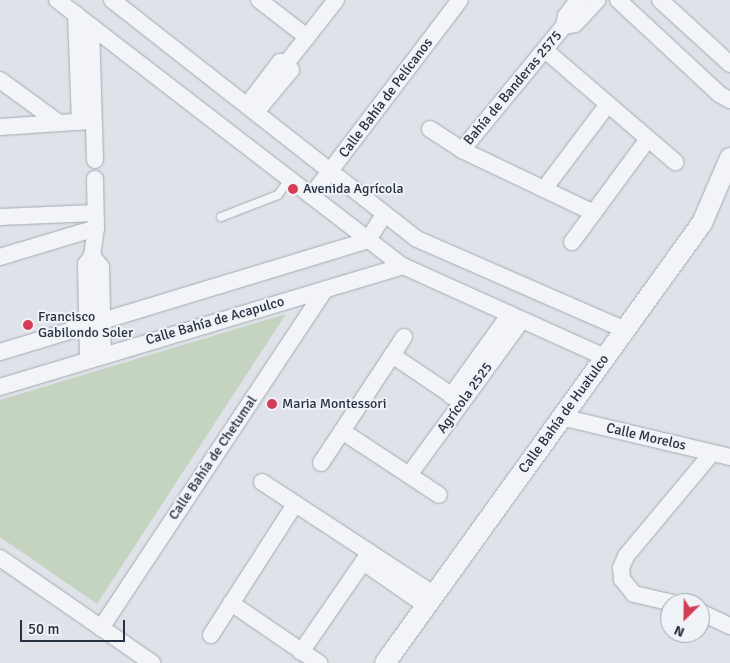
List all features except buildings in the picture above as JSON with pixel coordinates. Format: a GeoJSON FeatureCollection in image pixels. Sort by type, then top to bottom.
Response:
{"type":"FeatureCollection","features":[{"type":"Feature","properties":{"kind":"street"},"geometry":{"type":"LineString","coordinates":[[112,0],[331,170],[384,214],[418,238],[625,330]]}},
{"type":"Feature","properties":{"kind":"street"},"geometry":{"type":"LineString","coordinates":[[259,0],[307,37]]}},
{"type":"Feature","properties":{"kind":"street"},"geometry":{"type":"LineString","coordinates":[[252,108],[291,70],[281,70],[336,0]]}},
{"type":"Feature","properties":{"kind":"street","name":"Calle Bahía de Pelícanos"},"geometry":{"type":"LineString","coordinates":[[311,196],[460,0]]}},
{"type":"Feature","properties":{"kind":"street","name":"Bahía de Banderas 2575"},"geometry":{"type":"LineString","coordinates":[[462,150],[564,26],[566,16],[578,0]]}},
{"type":"Feature","properties":{"kind":"street","name":"Bahía de Banderas 2575"},"geometry":{"type":"LineString","coordinates":[[564,26],[575,24],[597,0]]}},
{"type":"Feature","properties":{"kind":"street"},"geometry":{"type":"LineString","coordinates":[[618,0],[719,94],[730,100]]}},
{"type":"Feature","properties":{"kind":"street"},"geometry":{"type":"LineString","coordinates":[[660,0],[730,64]]}},
{"type":"Feature","properties":{"kind":"street"},"geometry":{"type":"LineString","coordinates":[[61,1],[403,266],[605,357]]}},
{"type":"Feature","properties":{"kind":"street"},"geometry":{"type":"LineString","coordinates":[[76,14],[87,122],[95,160]]}},
{"type":"Feature","properties":{"kind":"street"},"geometry":{"type":"LineString","coordinates":[[87,122],[91,26]]}},
{"type":"Feature","properties":{"kind":"street"},"geometry":{"type":"LineString","coordinates":[[544,50],[675,162]]}},
{"type":"Feature","properties":{"kind":"street"},"geometry":{"type":"LineString","coordinates":[[0,80],[59,124]]}},
{"type":"Feature","properties":{"kind":"street"},"geometry":{"type":"LineString","coordinates":[[544,189],[608,104]]}},
{"type":"Feature","properties":{"kind":"street"},"geometry":{"type":"LineString","coordinates":[[0,128],[87,122]]}},
{"type":"Feature","properties":{"kind":"street"},"geometry":{"type":"LineString","coordinates":[[430,129],[462,150],[594,213]]}},
{"type":"Feature","properties":{"kind":"street"},"geometry":{"type":"LineString","coordinates":[[572,242],[648,139]]}},
{"type":"Feature","properties":{"kind":"street","name":"Calle Bahía de Huatulco"},"geometry":{"type":"LineString","coordinates":[[388,662],[429,599],[702,223],[730,158]]}},
{"type":"Feature","properties":{"kind":"street"},"geometry":{"type":"LineString","coordinates":[[95,179],[96,221],[92,256],[101,267],[95,323],[95,357]]}},
{"type":"Feature","properties":{"kind":"street"},"geometry":{"type":"LineString","coordinates":[[0,352],[368,240],[384,214]]}},
{"type":"Feature","properties":{"kind":"street"},"geometry":{"type":"LineString","coordinates":[[0,217],[96,221]]}},
{"type":"Feature","properties":{"kind":"street"},"geometry":{"type":"LineString","coordinates":[[0,257],[96,221]]}},
{"type":"Feature","properties":{"kind":"street","name":"Calle Bahía de Acapulco"},"geometry":{"type":"LineString","coordinates":[[0,387],[403,266]]}},
{"type":"Feature","properties":{"kind":"street","name":"Calle Bahía de Chetumal"},"geometry":{"type":"LineString","coordinates":[[101,628],[325,289]]}},
{"type":"Feature","properties":{"kind":"street","name":"Agrícola 2525"},"geometry":{"type":"LineString","coordinates":[[409,475],[457,399],[516,317]]}},
{"type":"Feature","properties":{"kind":"street"},"geometry":{"type":"LineString","coordinates":[[321,463],[404,337]]}},
{"type":"Feature","properties":{"kind":"street"},"geometry":{"type":"LineString","coordinates":[[392,355],[457,399]]}},
{"type":"Feature","properties":{"kind":"street","name":"Calle Morelos"},"geometry":{"type":"LineString","coordinates":[[561,417],[730,457]]}},
{"type":"Feature","properties":{"kind":"street"},"geometry":{"type":"LineString","coordinates":[[342,430],[439,495]]}},
{"type":"Feature","properties":{"kind":"street"},"geometry":{"type":"LineString","coordinates":[[660,600],[634,594],[622,579],[621,568],[626,556],[712,453]]}},
{"type":"Feature","properties":{"kind":"street"},"geometry":{"type":"LineString","coordinates":[[262,482],[366,557],[429,599]]}},
{"type":"Feature","properties":{"kind":"street"},"geometry":{"type":"LineString","coordinates":[[210,635],[295,504]]}},
{"type":"Feature","properties":{"kind":"street"},"geometry":{"type":"LineString","coordinates":[[301,652],[366,557]]}},
{"type":"Feature","properties":{"kind":"street"},"geometry":{"type":"LineString","coordinates":[[0,558],[152,663]]}},
{"type":"Feature","properties":{"kind":"street"},"geometry":{"type":"LineString","coordinates":[[231,603],[319,663]]}},
{"type":"Feature","properties":{"kind":"street"},"geometry":{"type":"LineString","coordinates":[[710,617],[730,626]]}},
{"type":"Feature","properties":{"kind":"lane"},"geometry":{"type":"LineString","coordinates":[[220,217],[278,195],[289,179]]}},
{"type":"Feature","properties":{"kind":"green space"},"geometry":{"type":"Polygon","coordinates":[[[286,314],[97,604],[0,537],[0,400],[286,314]]]}},
{"type":"Feature","properties":{"kind":"place","name":"Avenida Agrícola"},"geometry":{"type":"Point","coordinates":[293,189]}},
{"type":"Feature","properties":{"kind":"place","name":"Francisco Gabilondo Soler"},"geometry":{"type":"Point","coordinates":[28,325]}},
{"type":"Feature","properties":{"kind":"place","name":"Maria Montessori"},"geometry":{"type":"Point","coordinates":[272,404]}}]}
